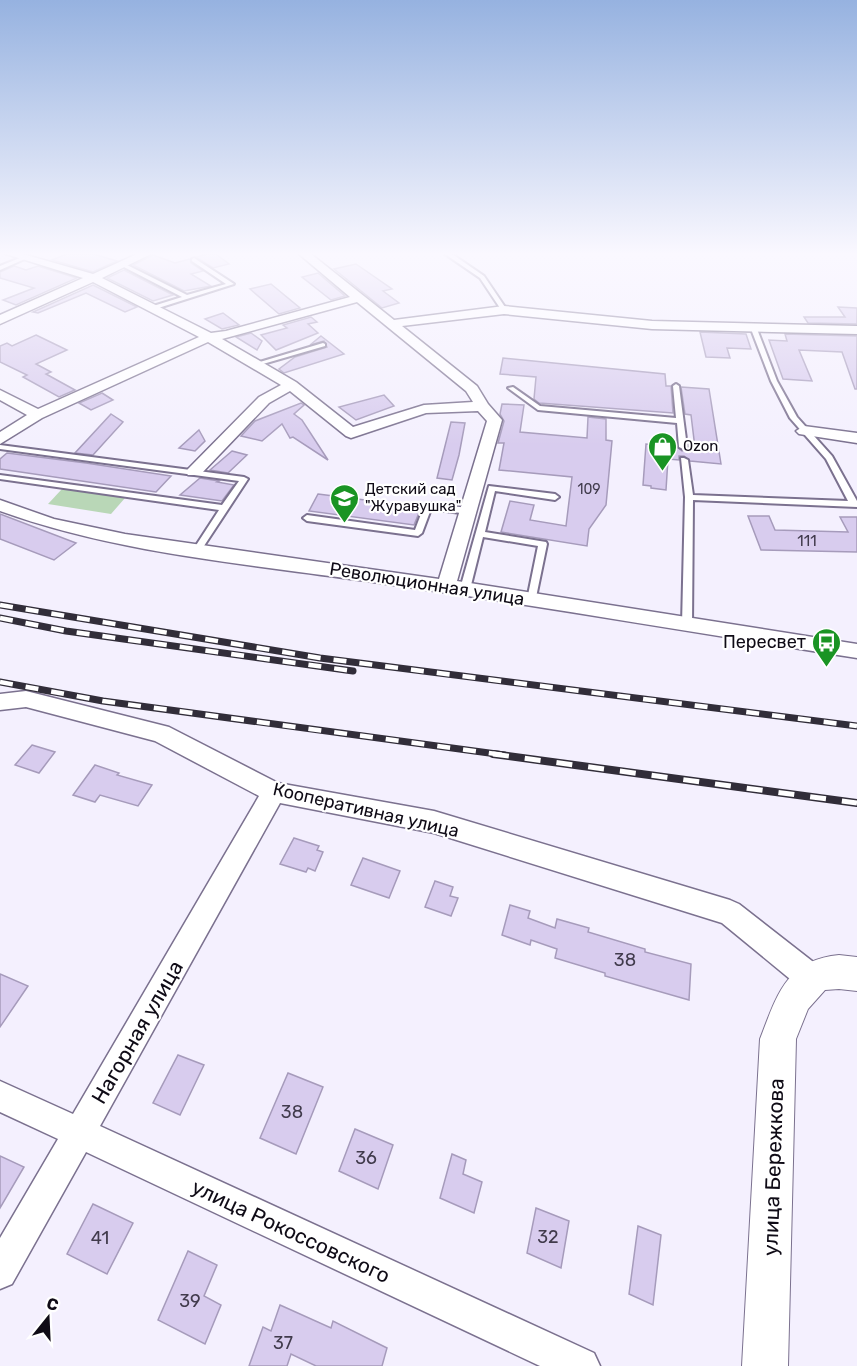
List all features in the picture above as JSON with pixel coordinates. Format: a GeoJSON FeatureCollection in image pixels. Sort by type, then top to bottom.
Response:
{"type":"FeatureCollection","features":[{"type":"Feature","properties":{"kind":"street"},"geometry":{"type":"LineString","coordinates":[[171,318],[291,385],[351,433],[424,409],[482,406]]}},
{"type":"Feature","properties":{"kind":"street"},"geometry":{"type":"LineString","coordinates":[[0,439],[38,415],[209,337],[226,335],[288,318]]}},
{"type":"Feature","properties":{"kind":"street"},"geometry":{"type":"LineString","coordinates":[[384,318],[472,389],[482,406],[495,420],[446,586]]}},
{"type":"Feature","properties":{"kind":"street"},"geometry":{"type":"LineString","coordinates":[[392,324],[442,318]]}},
{"type":"Feature","properties":{"kind":"street"},"geometry":{"type":"LineString","coordinates":[[580,318],[652,325],[857,330]]}},
{"type":"Feature","properties":{"kind":"street"},"geometry":{"type":"LineString","coordinates":[[194,472],[264,400],[291,385]]}},
{"type":"Feature","properties":{"kind":"street"},"geometry":{"type":"LineString","coordinates":[[0,394],[38,415]]}},
{"type":"Feature","properties":{"kind":"street"},"geometry":{"type":"LineString","coordinates":[[804,431],[857,438]]}},
{"type":"Feature","properties":{"kind":"street","name":"Революционная улица"},"geometry":{"type":"LineString","coordinates":[[0,505],[50,523],[125,540],[446,586],[857,651]]}},
{"type":"Feature","properties":{"kind":"street","name":"Кооперативная улица"},"geometry":{"type":"LineString","coordinates":[[0,702],[26,699],[161,733],[274,792],[434,822],[730,913],[812,978]]}},
{"type":"Feature","properties":{"kind":"street","name":"Нагорная улица"},"geometry":{"type":"LineString","coordinates":[[0,1272],[274,792]]}},
{"type":"Feature","properties":{"kind":"street"},"geometry":{"type":"LineString","coordinates":[[812,978],[838,970],[857,974]]}},
{"type":"Feature","properties":{"kind":"street","name":"улица Бережкова"},"geometry":{"type":"LineString","coordinates":[[765,1366],[778,1039],[792,1000],[812,978]]}},
{"type":"Feature","properties":{"kind":"street","name":"улица Рокоссовского"},"geometry":{"type":"LineString","coordinates":[[0,1096],[581,1366]]}},
{"type":"Feature","properties":{"kind":"lane"},"geometry":{"type":"LineString","coordinates":[[754,329],[774,381],[794,418],[829,458],[855,504]]}},
{"type":"Feature","properties":{"kind":"lane"},"geometry":{"type":"LineString","coordinates":[[256,364],[324,345]]}},
{"type":"Feature","properties":{"kind":"lane"},"geometry":{"type":"LineString","coordinates":[[676,386],[683,447]]}},
{"type":"Feature","properties":{"kind":"lane"},"geometry":{"type":"LineString","coordinates":[[512,388],[538,408],[680,421]]}},
{"type":"Feature","properties":{"kind":"lane"},"geometry":{"type":"LineString","coordinates":[[0,447],[244,479],[196,550]]}},
{"type":"Feature","properties":{"kind":"lane"},"geometry":{"type":"LineString","coordinates":[[684,460],[688,497],[687,625]]}},
{"type":"Feature","properties":{"kind":"lane"},"geometry":{"type":"LineString","coordinates":[[0,477],[224,508]]}},
{"type":"Feature","properties":{"kind":"lane"},"geometry":{"type":"LineString","coordinates":[[465,589],[492,488],[555,496]]}},
{"type":"Feature","properties":{"kind":"lane"},"geometry":{"type":"LineString","coordinates":[[688,497],[855,504]]}},
{"type":"Feature","properties":{"kind":"lane"},"geometry":{"type":"LineString","coordinates":[[307,518],[418,533],[428,506],[468,511]]}},
{"type":"Feature","properties":{"kind":"lane"},"geometry":{"type":"LineString","coordinates":[[480,534],[543,544],[532,600]]}},
{"type":"Feature","properties":{"kind":"green space"},"geometry":{"type":"Polygon","coordinates":[[[62,489],[125,498],[111,514],[48,504],[62,489]]]}},
{"type":"Feature","properties":{"kind":"building"},"geometry":{"type":"Polygon","coordinates":[[[229,318],[239,325],[222,329],[205,319],[229,318]]]}},
{"type":"Feature","properties":{"kind":"building"},"geometry":{"type":"Polygon","coordinates":[[[312,318],[317,322],[308,324],[318,333],[276,350],[261,335],[287,328],[283,325],[312,318]]]}},
{"type":"Feature","properties":{"kind":"building"},"geometry":{"type":"Polygon","coordinates":[[[804,318],[857,318],[857,324],[808,323],[804,318]]]}},
{"type":"Feature","properties":{"kind":"building"},"geometry":{"type":"Polygon","coordinates":[[[700,332],[746,334],[751,349],[727,348],[730,358],[706,357],[700,332]]]}},
{"type":"Feature","properties":{"kind":"building"},"geometry":{"type":"Polygon","coordinates":[[[251,333],[262,341],[257,350],[236,337],[251,333]]]}},
{"type":"Feature","properties":{"kind":"building"},"geometry":{"type":"Polygon","coordinates":[[[785,334],[857,336],[857,389],[855,389],[842,352],[799,350],[812,381],[783,379],[769,340],[787,341],[785,334]]]}},
{"type":"Feature","properties":{"kind":"building"},"geometry":{"type":"Polygon","coordinates":[[[36,335],[67,350],[36,364],[51,372],[46,374],[75,390],[59,397],[23,377],[27,375],[0,362],[0,346],[7,343],[12,346],[36,335]]]}},
{"type":"Feature","properties":{"kind":"building"},"geometry":{"type":"Polygon","coordinates":[[[321,336],[344,354],[284,373],[279,369],[295,357],[327,347],[324,341],[310,345],[321,336]]]}},
{"type":"Feature","properties":{"kind":"building"},"geometry":{"type":"Polygon","coordinates":[[[503,358],[665,374],[666,386],[671,386],[673,413],[539,403],[534,399],[536,377],[500,374],[503,358]]]}},
{"type":"Feature","properties":{"kind":"building"},"geometry":{"type":"Polygon","coordinates":[[[681,387],[709,389],[721,464],[690,461],[684,456],[679,456],[679,460],[668,459],[666,490],[651,488],[651,486],[643,485],[646,444],[677,447],[682,451],[695,448],[691,415],[685,414],[681,387]]]}},
{"type":"Feature","properties":{"kind":"building"},"geometry":{"type":"Polygon","coordinates":[[[102,393],[113,400],[91,410],[79,403],[102,393]]]}},
{"type":"Feature","properties":{"kind":"building"},"geometry":{"type":"Polygon","coordinates":[[[384,395],[394,406],[356,420],[339,407],[384,395]]]}},
{"type":"Feature","properties":{"kind":"building"},"geometry":{"type":"Polygon","coordinates":[[[301,403],[304,405],[294,414],[302,420],[328,460],[293,437],[290,438],[282,424],[262,441],[241,436],[255,421],[301,403]]]}},
{"type":"Feature","properties":{"kind":"building"},"geometry":{"type":"Polygon","coordinates":[[[502,404],[524,405],[520,432],[587,438],[588,417],[606,419],[606,440],[612,441],[606,505],[589,529],[587,546],[501,532],[510,501],[534,505],[530,520],[566,526],[572,477],[499,470],[504,443],[498,443],[504,421],[500,414],[502,404]]]}},
{"type":"Feature","properties":{"kind":"building"},"geometry":{"type":"Polygon","coordinates":[[[111,414],[123,422],[93,455],[75,453],[111,414]]]}},
{"type":"Feature","properties":{"kind":"building"},"geometry":{"type":"Polygon","coordinates":[[[451,422],[465,423],[452,480],[437,478],[451,422]]]}},
{"type":"Feature","properties":{"kind":"building"},"geometry":{"type":"Polygon","coordinates":[[[199,430],[205,441],[195,451],[179,448],[199,430]]]}},
{"type":"Feature","properties":{"kind":"building"},"geometry":{"type":"Polygon","coordinates":[[[232,451],[247,455],[228,473],[210,470],[232,451]]]}},
{"type":"Feature","properties":{"kind":"building"},"geometry":{"type":"Polygon","coordinates":[[[7,453],[171,476],[156,492],[0,469],[0,459],[7,453]]]}},
{"type":"Feature","properties":{"kind":"building"},"geometry":{"type":"Polygon","coordinates":[[[200,478],[234,485],[222,501],[180,495],[200,478]]]}},
{"type":"Feature","properties":{"kind":"building"},"geometry":{"type":"Polygon","coordinates":[[[318,494],[421,508],[414,525],[309,511],[318,494]]]}},
{"type":"Feature","properties":{"kind":"building"},"geometry":{"type":"Polygon","coordinates":[[[0,514],[76,543],[54,560],[0,539],[0,514]]]}},
{"type":"Feature","properties":{"kind":"building"},"geometry":{"type":"Polygon","coordinates":[[[748,516],[769,516],[775,530],[848,532],[840,517],[857,517],[857,552],[761,550],[748,516]]]}},
{"type":"Feature","properties":{"kind":"building"},"geometry":{"type":"Polygon","coordinates":[[[32,745],[55,752],[39,773],[15,765],[32,745]]]}},
{"type":"Feature","properties":{"kind":"building"},"geometry":{"type":"Polygon","coordinates":[[[95,765],[119,773],[117,775],[152,785],[138,806],[100,795],[95,802],[73,795],[95,765]]]}},
{"type":"Feature","properties":{"kind":"building"},"geometry":{"type":"Polygon","coordinates":[[[294,838],[319,846],[317,850],[323,852],[315,871],[308,868],[306,872],[280,864],[294,838]]]}},
{"type":"Feature","properties":{"kind":"building"},"geometry":{"type":"Polygon","coordinates":[[[363,858],[400,871],[389,898],[351,885],[363,858]]]}},
{"type":"Feature","properties":{"kind":"building"},"geometry":{"type":"Polygon","coordinates":[[[435,881],[453,887],[450,896],[458,898],[451,916],[425,907],[435,881]]]}},
{"type":"Feature","properties":{"kind":"building"},"geometry":{"type":"Polygon","coordinates":[[[510,905],[530,911],[528,918],[555,928],[557,919],[589,928],[588,932],[645,949],[645,952],[691,964],[689,1000],[605,976],[605,973],[555,958],[557,949],[531,940],[530,945],[502,935],[510,905]]]}},
{"type":"Feature","properties":{"kind":"building"},"geometry":{"type":"Polygon","coordinates":[[[0,974],[28,986],[0,1027],[0,974]]]}},
{"type":"Feature","properties":{"kind":"building"},"geometry":{"type":"Polygon","coordinates":[[[178,1055],[204,1065],[180,1115],[153,1103],[178,1055]]]}},
{"type":"Feature","properties":{"kind":"building"},"geometry":{"type":"Polygon","coordinates":[[[288,1073],[323,1087],[296,1154],[260,1138],[288,1073]]]}},
{"type":"Feature","properties":{"kind":"building"},"geometry":{"type":"Polygon","coordinates":[[[355,1129],[393,1145],[378,1189],[339,1171],[355,1129]]]}},
{"type":"Feature","properties":{"kind":"building"},"geometry":{"type":"Polygon","coordinates":[[[452,1154],[466,1160],[463,1174],[482,1182],[474,1213],[440,1198],[452,1154]]]}},
{"type":"Feature","properties":{"kind":"building"},"geometry":{"type":"Polygon","coordinates":[[[0,1156],[24,1167],[0,1208],[0,1156]]]}},
{"type":"Feature","properties":{"kind":"building"},"geometry":{"type":"Polygon","coordinates":[[[93,1204],[133,1223],[107,1274],[67,1254],[93,1204]]]}},
{"type":"Feature","properties":{"kind":"building"},"geometry":{"type":"Polygon","coordinates":[[[536,1208],[569,1221],[561,1268],[527,1253],[536,1208]]]}},
{"type":"Feature","properties":{"kind":"building"},"geometry":{"type":"Polygon","coordinates":[[[638,1226],[661,1235],[653,1305],[629,1294],[638,1226]]]}},
{"type":"Feature","properties":{"kind":"building"},"geometry":{"type":"Polygon","coordinates":[[[188,1251],[217,1265],[204,1296],[221,1305],[205,1344],[158,1320],[188,1251]]]}},
{"type":"Feature","properties":{"kind":"building"},"geometry":{"type":"Polygon","coordinates":[[[280,1305],[331,1328],[333,1321],[387,1348],[382,1366],[316,1366],[291,1354],[287,1366],[249,1366],[263,1327],[271,1331],[280,1305]]]}},
{"type":"Feature","properties":{"kind":"railway"},"geometry":{"type":"LineString","coordinates":[[0,605],[320,658],[857,726]]}},
{"type":"Feature","properties":{"kind":"railway"},"geometry":{"type":"LineString","coordinates":[[0,618],[66,631],[353,671]]}},
{"type":"Feature","properties":{"kind":"railway"},"geometry":{"type":"LineString","coordinates":[[0,682],[103,701],[504,755]]}},
{"type":"Feature","properties":{"kind":"railway"},"geometry":{"type":"LineString","coordinates":[[493,754],[857,803]]}},
{"type":"Feature","properties":{"kind":"place","name":"Ozon"},"geometry":{"type":"Point","coordinates":[662,472]}},
{"type":"Feature","properties":{"kind":"place","name":"Детский сад \"Журавушка\""},"geometry":{"type":"Point","coordinates":[344,524]}},
{"type":"Feature","properties":{"kind":"place","name":"Пересвет"},"geometry":{"type":"Point","coordinates":[827,668]}}]}
